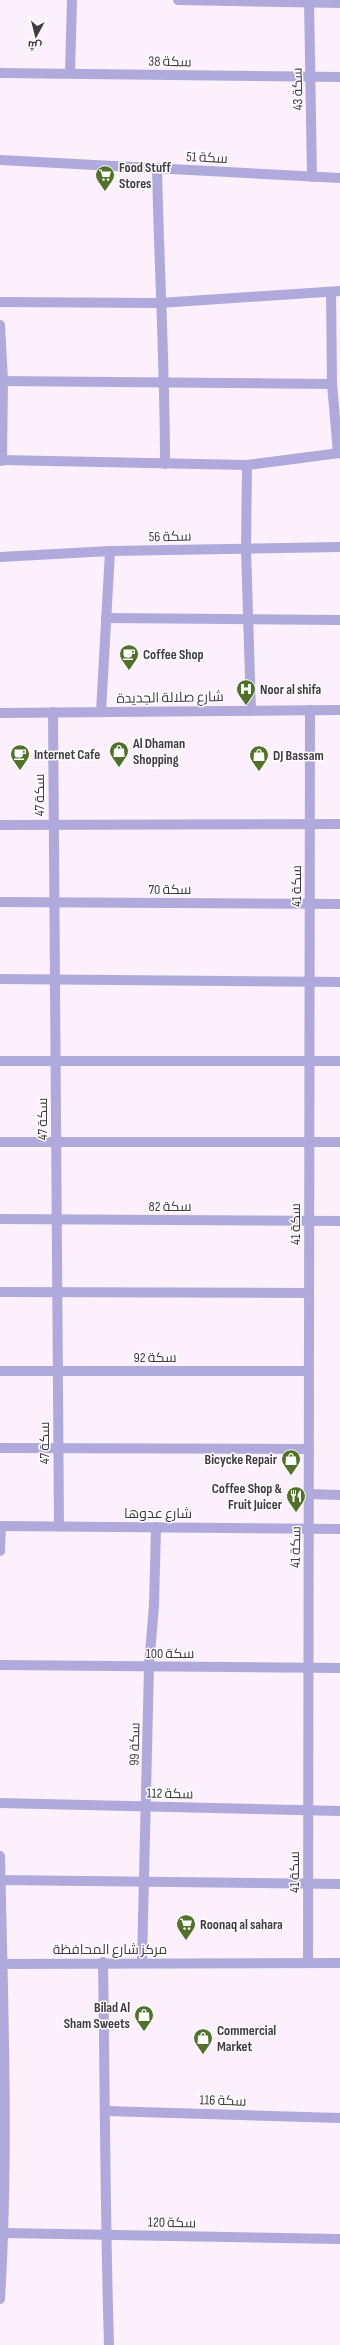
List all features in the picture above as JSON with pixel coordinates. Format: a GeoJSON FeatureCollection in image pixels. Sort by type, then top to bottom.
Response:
{"type":"FeatureCollection","features":[{"type":"Feature","properties":{"kind":"street"},"geometry":{"type":"LineString","coordinates":[[70,73],[72,0]]}},
{"type":"Feature","properties":{"kind":"street"},"geometry":{"type":"LineString","coordinates":[[178,0],[309,1],[340,3]]}},
{"type":"Feature","properties":{"kind":"street","name":"سكة 43"},"geometry":{"type":"LineString","coordinates":[[309,1],[312,177]]}},
{"type":"Feature","properties":{"kind":"street","name":"سكة 38"},"geometry":{"type":"LineString","coordinates":[[0,73],[340,77]]}},
{"type":"Feature","properties":{"kind":"street","name":"سكة 51"},"geometry":{"type":"LineString","coordinates":[[0,160],[340,178]]}},
{"type":"Feature","properties":{"kind":"street"},"geometry":{"type":"LineString","coordinates":[[157,168],[160,303],[165,383],[165,464]]}},
{"type":"Feature","properties":{"kind":"street"},"geometry":{"type":"LineString","coordinates":[[0,302],[160,303],[335,292],[332,384],[339,453],[247,465],[1,460],[2,381],[0,325]]}},
{"type":"Feature","properties":{"kind":"street"},"geometry":{"type":"LineString","coordinates":[[2,381],[332,384]]}},
{"type":"Feature","properties":{"kind":"street"},"geometry":{"type":"LineString","coordinates":[[247,465],[246,549],[251,711]]}},
{"type":"Feature","properties":{"kind":"street","name":"سكة 56"},"geometry":{"type":"LineString","coordinates":[[0,556],[110,551],[340,547]]}},
{"type":"Feature","properties":{"kind":"street"},"geometry":{"type":"LineString","coordinates":[[101,712],[110,551]]}},
{"type":"Feature","properties":{"kind":"street"},"geometry":{"type":"LineString","coordinates":[[106,618],[340,620]]}},
{"type":"Feature","properties":{"kind":"street","name":"سكة 41"},"geometry":{"type":"LineString","coordinates":[[308,1962],[307,1668],[309,1528],[310,710]]}},
{"type":"Feature","properties":{"kind":"street","name":"شارع صلالة الجديدة"},"geometry":{"type":"LineString","coordinates":[[0,713],[340,710]]}},
{"type":"Feature","properties":{"kind":"street","name":"سكة 47"},"geometry":{"type":"LineString","coordinates":[[53,712],[59,1526]]}},
{"type":"Feature","properties":{"kind":"street"},"geometry":{"type":"LineString","coordinates":[[0,825],[340,824]]}},
{"type":"Feature","properties":{"kind":"street","name":"سكة 70"},"geometry":{"type":"LineString","coordinates":[[0,902],[340,904]]}},
{"type":"Feature","properties":{"kind":"street"},"geometry":{"type":"LineString","coordinates":[[0,979],[340,982]]}},
{"type":"Feature","properties":{"kind":"street"},"geometry":{"type":"LineString","coordinates":[[0,1061],[340,1061]]}},
{"type":"Feature","properties":{"kind":"street"},"geometry":{"type":"LineString","coordinates":[[0,1142],[340,1142]]}},
{"type":"Feature","properties":{"kind":"street","name":"سكة 82"},"geometry":{"type":"LineString","coordinates":[[0,1219],[340,1221]]}},
{"type":"Feature","properties":{"kind":"street"},"geometry":{"type":"LineString","coordinates":[[0,1292],[309,1293]]}},
{"type":"Feature","properties":{"kind":"street","name":"سكة 92"},"geometry":{"type":"LineString","coordinates":[[0,1372],[309,1371]]}},
{"type":"Feature","properties":{"kind":"street"},"geometry":{"type":"LineString","coordinates":[[0,1448],[309,1449]]}},
{"type":"Feature","properties":{"kind":"street"},"geometry":{"type":"LineString","coordinates":[[309,1494],[340,1495]]}},
{"type":"Feature","properties":{"kind":"street"},"geometry":{"type":"LineString","coordinates":[[0,1526],[0,1551]]}},
{"type":"Feature","properties":{"kind":"street","name":"شارع عدوها"},"geometry":{"type":"LineString","coordinates":[[0,1526],[340,1528]]}},
{"type":"Feature","properties":{"kind":"street","name":"سكة 99"},"geometry":{"type":"LineString","coordinates":[[142,1962],[149,1666],[154,1605],[156,1527]]}},
{"type":"Feature","properties":{"kind":"street","name":"سكة 100"},"geometry":{"type":"LineString","coordinates":[[0,1666],[340,1668]]}},
{"type":"Feature","properties":{"kind":"street","name":"سكة 112"},"geometry":{"type":"LineString","coordinates":[[0,1803],[340,1810]]}},
{"type":"Feature","properties":{"kind":"street"},"geometry":{"type":"LineString","coordinates":[[0,1856],[4,2233],[0,2300]]}},
{"type":"Feature","properties":{"kind":"street"},"geometry":{"type":"LineString","coordinates":[[0,1880],[340,1884]]}},
{"type":"Feature","properties":{"kind":"street"},"geometry":{"type":"LineString","coordinates":[[103,1962],[106,2112],[105,2235],[109,2345]]}},
{"type":"Feature","properties":{"kind":"street","name":"مركز شارع المحافظة"},"geometry":{"type":"LineString","coordinates":[[2,1964],[103,1962],[340,1963]]}},
{"type":"Feature","properties":{"kind":"street","name":"سكة 116"},"geometry":{"type":"LineString","coordinates":[[106,2112],[340,2118]]}},
{"type":"Feature","properties":{"kind":"street","name":"سكة 120"},"geometry":{"type":"LineString","coordinates":[[4,2233],[340,2239]]}},
{"type":"Feature","properties":{"kind":"place","name":"Food Stuff Stores"},"geometry":{"type":"Point","coordinates":[105,192]}},
{"type":"Feature","properties":{"kind":"place","name":"Coffee Shop"},"geometry":{"type":"Point","coordinates":[129,671]}},
{"type":"Feature","properties":{"kind":"place","name":"Noor al shifa"},"geometry":{"type":"Point","coordinates":[246,706]}},
{"type":"Feature","properties":{"kind":"place","name":"Al Dhaman Shopping"},"geometry":{"type":"Point","coordinates":[119,768]}},
{"type":"Feature","properties":{"kind":"place","name":"Internet Cafe"},"geometry":{"type":"Point","coordinates":[20,771]}},
{"type":"Feature","properties":{"kind":"place","name":"DJ Bassam"},"geometry":{"type":"Point","coordinates":[259,772]}},
{"type":"Feature","properties":{"kind":"place","name":"Bicycke Repair"},"geometry":{"type":"Point","coordinates":[291,1476]}},
{"type":"Feature","properties":{"kind":"place","name":"Coffee Shop & Fruit Juicer"},"geometry":{"type":"Point","coordinates":[296,1513]}},
{"type":"Feature","properties":{"kind":"place","name":"Roonaq al sahara"},"geometry":{"type":"Point","coordinates":[186,1941]}},
{"type":"Feature","properties":{"kind":"place","name":"Bilad Al Sham Sweets"},"geometry":{"type":"Point","coordinates":[144,2032]}},
{"type":"Feature","properties":{"kind":"place","name":"Commercial Market"},"geometry":{"type":"Point","coordinates":[203,2055]}}]}
